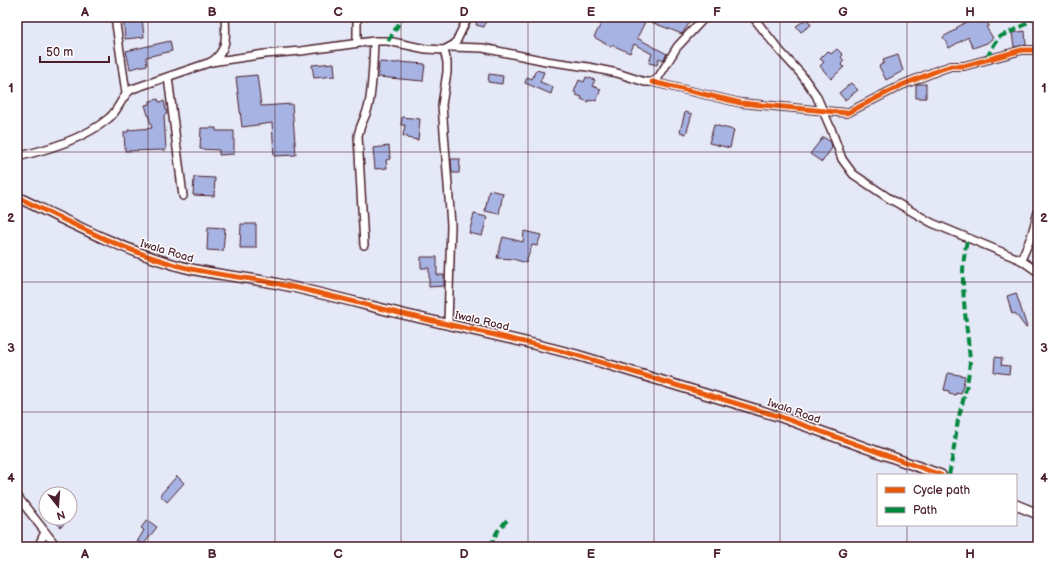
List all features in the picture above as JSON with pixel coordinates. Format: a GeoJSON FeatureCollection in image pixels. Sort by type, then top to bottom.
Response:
{"type":"FeatureCollection","features":[{"type":"Feature","properties":{"kind":"street"},"geometry":{"type":"LineString","coordinates":[[115,17],[126,93]]}},
{"type":"Feature","properties":{"kind":"street"},"geometry":{"type":"LineString","coordinates":[[17,157],[74,139],[102,124],[112,116],[126,93],[132,89],[211,62],[218,58],[224,48],[225,17]]}},
{"type":"Feature","properties":{"kind":"street"},"geometry":{"type":"LineString","coordinates":[[357,17],[357,43]]}},
{"type":"Feature","properties":{"kind":"street"},"geometry":{"type":"LineString","coordinates":[[448,324],[451,225],[442,105],[447,72],[448,48],[458,40],[468,17]]}},
{"type":"Feature","properties":{"kind":"street"},"geometry":{"type":"LineString","coordinates":[[652,82],[658,78],[677,47],[705,17]]}},
{"type":"Feature","properties":{"kind":"street"},"geometry":{"type":"LineString","coordinates":[[753,17],[767,36],[808,83],[824,111],[842,159],[853,174],[890,199],[932,223],[1021,260],[1038,272]]}},
{"type":"Feature","properties":{"kind":"street"},"geometry":{"type":"LineString","coordinates":[[211,62],[374,41],[388,41],[426,49],[483,48],[546,61],[617,73],[645,82],[652,82],[741,102],[847,113],[902,85],[951,66],[964,66],[1022,50],[1038,50]]}},
{"type":"Feature","properties":{"kind":"street"},"geometry":{"type":"LineString","coordinates":[[364,245],[358,136],[369,106],[374,41]]}},
{"type":"Feature","properties":{"kind":"street"},"geometry":{"type":"LineString","coordinates":[[168,77],[183,196]]}},
{"type":"Feature","properties":{"kind":"street","name":"Iwala Road"},"geometry":{"type":"LineString","coordinates":[[17,197],[137,253],[171,264],[218,275],[278,284],[580,356],[781,417],[938,474]]}},
{"type":"Feature","properties":{"kind":"street"},"geometry":{"type":"LineString","coordinates":[[1021,260],[1031,238],[1038,212]]}},
{"type":"Feature","properties":{"kind":"street"},"geometry":{"type":"LineString","coordinates":[[17,496],[57,547]]}},
{"type":"Feature","properties":{"kind":"street"},"geometry":{"type":"LineString","coordinates":[[1017,505],[1038,514]]}},
{"type":"Feature","properties":{"kind":"street"},"geometry":{"type":"LineString","coordinates":[[38,547],[45,532]]}},
{"type":"Feature","properties":{"kind":"building"},"geometry":{"type":"Polygon","coordinates":[[[123,17],[142,17],[144,37],[125,39],[123,17]]]}},
{"type":"Feature","properties":{"kind":"building"},"geometry":{"type":"Polygon","coordinates":[[[478,17],[487,17],[484,27],[476,25],[478,17]]]}},
{"type":"Feature","properties":{"kind":"building"},"geometry":{"type":"Polygon","coordinates":[[[590,17],[692,17],[682,34],[646,20],[637,38],[667,54],[663,60],[659,58],[657,65],[649,63],[652,54],[634,44],[630,53],[612,45],[611,47],[594,37],[602,22],[590,17]]]}},
{"type":"Feature","properties":{"kind":"building"},"geometry":{"type":"Polygon","coordinates":[[[963,17],[985,17],[989,26],[986,27],[993,38],[987,43],[973,48],[968,37],[949,48],[943,37],[966,22],[963,17]]]}},
{"type":"Feature","properties":{"kind":"building"},"geometry":{"type":"Polygon","coordinates":[[[807,19],[811,25],[801,32],[796,26],[807,19]]]}},
{"type":"Feature","properties":{"kind":"building"},"geometry":{"type":"Polygon","coordinates":[[[1025,31],[1026,45],[1014,47],[1012,33],[1025,31]]]}},
{"type":"Feature","properties":{"kind":"building"},"geometry":{"type":"Polygon","coordinates":[[[170,41],[172,51],[146,57],[147,65],[130,69],[126,51],[170,41]]]}},
{"type":"Feature","properties":{"kind":"building"},"geometry":{"type":"Polygon","coordinates":[[[837,49],[843,55],[841,57],[844,61],[841,64],[844,67],[831,79],[820,66],[824,62],[820,59],[828,51],[831,54],[837,49]]]}},
{"type":"Feature","properties":{"kind":"building"},"geometry":{"type":"Polygon","coordinates":[[[898,55],[903,71],[886,80],[879,66],[884,63],[883,60],[898,55]]]}},
{"type":"Feature","properties":{"kind":"building"},"geometry":{"type":"Polygon","coordinates":[[[379,62],[425,64],[423,81],[378,77],[379,62]]]}},
{"type":"Feature","properties":{"kind":"building"},"geometry":{"type":"Polygon","coordinates":[[[334,63],[335,76],[314,78],[312,65],[334,63]]]}},
{"type":"Feature","properties":{"kind":"building"},"geometry":{"type":"Polygon","coordinates":[[[536,70],[544,72],[540,82],[553,87],[551,94],[525,83],[527,77],[532,79],[536,70]]]}},
{"type":"Feature","properties":{"kind":"building"},"geometry":{"type":"Polygon","coordinates":[[[489,74],[503,76],[502,84],[488,82],[489,74]]]}},
{"type":"Feature","properties":{"kind":"building"},"geometry":{"type":"Polygon","coordinates":[[[257,75],[261,106],[292,104],[296,155],[274,156],[272,123],[242,127],[236,77],[257,75]]]}},
{"type":"Feature","properties":{"kind":"building"},"geometry":{"type":"Polygon","coordinates":[[[586,77],[595,80],[592,86],[601,89],[596,101],[589,100],[588,102],[581,99],[582,97],[576,95],[574,92],[579,80],[584,82],[586,77]]]}},
{"type":"Feature","properties":{"kind":"building"},"geometry":{"type":"Polygon","coordinates":[[[851,83],[858,90],[845,100],[839,93],[851,83]]]}},
{"type":"Feature","properties":{"kind":"building"},"geometry":{"type":"Polygon","coordinates":[[[926,84],[926,98],[916,98],[916,85],[926,84]]]}},
{"type":"Feature","properties":{"kind":"building"},"geometry":{"type":"Polygon","coordinates":[[[158,99],[159,102],[164,101],[167,114],[164,115],[166,150],[125,151],[124,132],[128,132],[128,130],[152,128],[145,105],[150,104],[150,101],[158,99]]]}},
{"type":"Feature","properties":{"kind":"building"},"geometry":{"type":"Polygon","coordinates":[[[685,112],[692,114],[686,134],[680,132],[685,112]]]}},
{"type":"Feature","properties":{"kind":"building"},"geometry":{"type":"Polygon","coordinates":[[[402,117],[420,119],[418,140],[407,138],[408,136],[403,136],[405,125],[401,125],[402,117]]]}},
{"type":"Feature","properties":{"kind":"building"},"geometry":{"type":"Polygon","coordinates":[[[714,125],[734,130],[730,148],[709,143],[714,125]]]}},
{"type":"Feature","properties":{"kind":"building"},"geometry":{"type":"Polygon","coordinates":[[[201,128],[216,128],[216,131],[234,131],[234,154],[219,155],[219,150],[200,149],[201,128]]]}},
{"type":"Feature","properties":{"kind":"building"},"geometry":{"type":"Polygon","coordinates":[[[823,137],[831,142],[832,148],[822,162],[810,154],[823,137]]]}},
{"type":"Feature","properties":{"kind":"building"},"geometry":{"type":"Polygon","coordinates":[[[389,146],[390,159],[386,160],[387,168],[375,169],[373,148],[389,146]]]}},
{"type":"Feature","properties":{"kind":"building"},"geometry":{"type":"Polygon","coordinates":[[[451,159],[460,159],[459,173],[452,173],[451,159]]]}},
{"type":"Feature","properties":{"kind":"building"},"geometry":{"type":"Polygon","coordinates":[[[194,177],[215,178],[214,196],[193,195],[194,177]]]}},
{"type":"Feature","properties":{"kind":"building"},"geometry":{"type":"Polygon","coordinates":[[[489,190],[503,193],[499,214],[485,211],[489,190]]]}},
{"type":"Feature","properties":{"kind":"building"},"geometry":{"type":"Polygon","coordinates":[[[474,214],[487,217],[482,236],[469,233],[474,214]]]}},
{"type":"Feature","properties":{"kind":"building"},"geometry":{"type":"Polygon","coordinates":[[[241,224],[256,224],[256,248],[240,248],[241,224]]]}},
{"type":"Feature","properties":{"kind":"building"},"geometry":{"type":"Polygon","coordinates":[[[208,227],[225,228],[223,251],[207,250],[208,227]]]}},
{"type":"Feature","properties":{"kind":"building"},"geometry":{"type":"Polygon","coordinates":[[[524,231],[541,235],[537,246],[532,245],[526,263],[513,259],[497,258],[503,237],[523,242],[524,231]]]}},
{"type":"Feature","properties":{"kind":"building"},"geometry":{"type":"Polygon","coordinates":[[[421,257],[437,257],[437,275],[444,275],[444,286],[429,287],[429,268],[421,268],[421,257]]]}},
{"type":"Feature","properties":{"kind":"building"},"geometry":{"type":"Polygon","coordinates":[[[1016,293],[1027,327],[1026,328],[1015,313],[1012,314],[1007,296],[1016,293]]]}},
{"type":"Feature","properties":{"kind":"building"},"geometry":{"type":"Polygon","coordinates":[[[995,357],[1002,358],[1001,365],[1010,366],[1009,374],[994,372],[995,357]]]}},
{"type":"Feature","properties":{"kind":"building"},"geometry":{"type":"Polygon","coordinates":[[[948,373],[965,376],[961,394],[949,394],[949,391],[944,390],[948,373]]]}},
{"type":"Feature","properties":{"kind":"building"},"geometry":{"type":"Polygon","coordinates":[[[177,476],[184,483],[167,502],[160,495],[177,476]]]}},
{"type":"Feature","properties":{"kind":"building"},"geometry":{"type":"Polygon","coordinates":[[[147,520],[157,527],[144,544],[137,542],[144,530],[141,528],[147,520]]]}},
{"type":"Feature","properties":{"kind":"marked path"},"geometry":{"type":"LineString","coordinates":[[388,41],[403,17]]}},
{"type":"Feature","properties":{"kind":"marked path"},"geometry":{"type":"LineString","coordinates":[[987,58],[999,37],[1021,27],[1034,17]]}},
{"type":"Feature","properties":{"kind":"marked path"},"geometry":{"type":"LineString","coordinates":[[949,474],[958,420],[966,390],[970,360],[963,282],[963,267],[968,238]]}},
{"type":"Feature","properties":{"kind":"marked path"},"geometry":{"type":"LineString","coordinates":[[490,547],[497,532],[507,520]]}},
{"type":"Feature","properties":{"kind":"cycle path"},"geometry":{"type":"LineString","coordinates":[[652,82],[741,103],[847,113],[902,85],[951,66],[964,66],[1022,50],[1038,50]]}},
{"type":"Feature","properties":{"kind":"cycle path"},"geometry":{"type":"LineString","coordinates":[[17,197],[73,224],[149,257],[210,273],[295,287],[580,356],[781,417],[938,474]]}}]}
